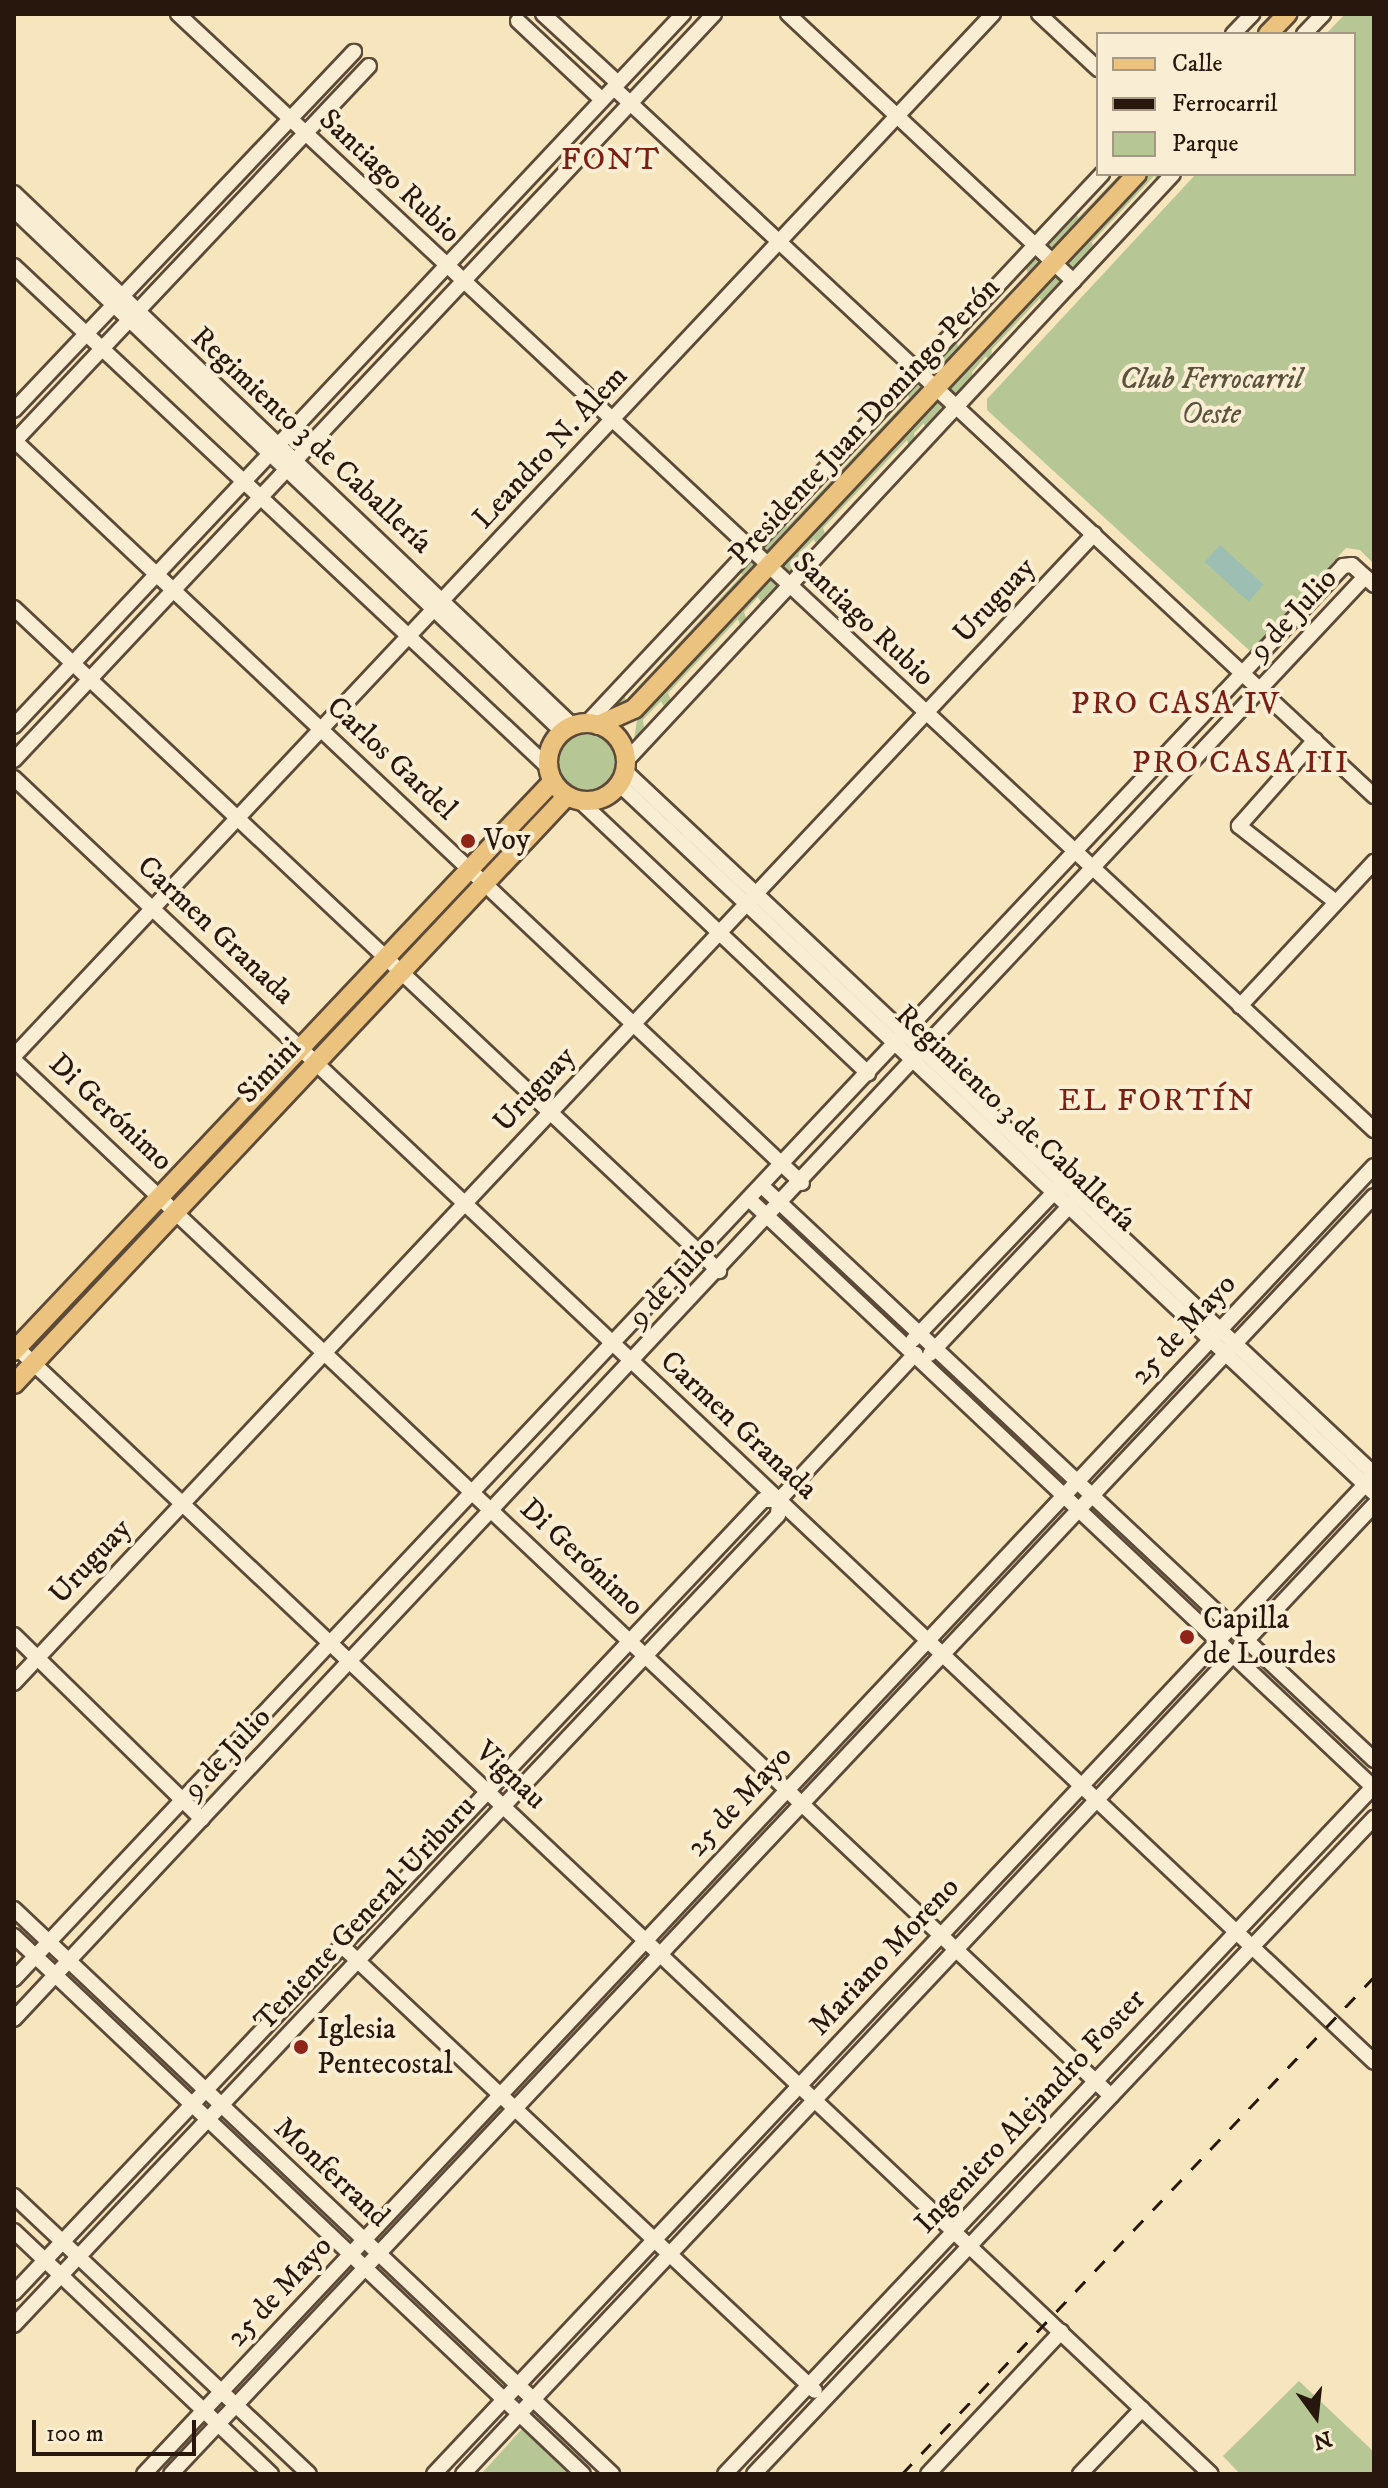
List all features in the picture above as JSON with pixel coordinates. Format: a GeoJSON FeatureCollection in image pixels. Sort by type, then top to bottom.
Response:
{"type":"FeatureCollection","features":[{"type":"Feature","properties":{"kind":"main road"},"geometry":{"type":"LineString","coordinates":[[1270,32],[1287,14]]}},
{"type":"Feature","properties":{"kind":"main road","name":"Presidente Juan Domingo Perón"},"geometry":{"type":"LineString","coordinates":[[580,726],[634,709],[1135,176]]}},
{"type":"Feature","properties":{"kind":"main road"},"geometry":{"type":"LineString","coordinates":[[624,768],[619,740],[580,726],[554,741],[550,774],[573,798],[602,798],[624,768],[634,709]]}},
{"type":"Feature","properties":{"kind":"main road","name":"Simini"},"geometry":{"type":"LineString","coordinates":[[15,1348],[469,869],[550,774]]}},
{"type":"Feature","properties":{"kind":"main road","name":"Simini"},"geometry":{"type":"LineString","coordinates":[[14,1384],[484,884],[573,798]]}},
{"type":"Feature","properties":{"kind":"street","name":"Santiago Rubio"},"geometry":{"type":"LineString","coordinates":[[178,14],[1374,1130]]}},
{"type":"Feature","properties":{"kind":"street"},"geometry":{"type":"LineString","coordinates":[[543,14],[1094,534],[1315,740],[1371,788]]}},
{"type":"Feature","properties":{"kind":"street"},"geometry":{"type":"LineString","coordinates":[[14,726],[683,14]]}},
{"type":"Feature","properties":{"kind":"street"},"geometry":{"type":"LineString","coordinates":[[14,760],[714,14]]}},
{"type":"Feature","properties":{"kind":"street"},"geometry":{"type":"LineString","coordinates":[[788,14],[1073,281]]}},
{"type":"Feature","properties":{"kind":"street","name":"Leandro N. Alem"},"geometry":{"type":"LineString","coordinates":[[14,1058],[993,14]]}},
{"type":"Feature","properties":{"kind":"street"},"geometry":{"type":"LineString","coordinates":[[1039,14],[1096,67]]}},
{"type":"Feature","properties":{"kind":"street"},"geometry":{"type":"LineString","coordinates":[[1235,32],[1252,14]]}},
{"type":"Feature","properties":{"kind":"street"},"geometry":{"type":"LineString","coordinates":[[1306,32],[1323,14]]}},
{"type":"Feature","properties":{"kind":"street"},"geometry":{"type":"LineString","coordinates":[[518,21],[602,100]]}},
{"type":"Feature","properties":{"kind":"street"},"geometry":{"type":"LineString","coordinates":[[14,410],[115,300],[354,52]]}},
{"type":"Feature","properties":{"kind":"street"},"geometry":{"type":"LineString","coordinates":[[14,441],[369,66]]}},
{"type":"Feature","properties":{"kind":"street"},"geometry":{"type":"LineString","coordinates":[[580,726],[750,550],[1100,176]]}},
{"type":"Feature","properties":{"kind":"street"},"geometry":{"type":"LineString","coordinates":[[624,768],[788,586],[1171,176]]}},
{"type":"Feature","properties":{"kind":"street","name":"Regimiento 3 de Caballería"},"geometry":{"type":"LineString","coordinates":[[14,193],[115,300]]}},
{"type":"Feature","properties":{"kind":"street","name":"Regimiento 3 de Caballería"},"geometry":{"type":"LineString","coordinates":[[14,210],[115,300],[439,606],[580,726]]}},
{"type":"Feature","properties":{"kind":"street"},"geometry":{"type":"LineString","coordinates":[[14,266],[410,638],[550,774]]}},
{"type":"Feature","properties":{"kind":"street","name":"Carlos Gardel"},"geometry":{"type":"LineString","coordinates":[[14,441],[802,1183]]}},
{"type":"Feature","properties":{"kind":"street","name":"Uruguay"},"geometry":{"type":"LineString","coordinates":[[14,1683],[1094,534]]}},
{"type":"Feature","properties":{"kind":"street","name":"9 de Julio"},"geometry":{"type":"LineString","coordinates":[[14,1979],[1343,566],[1352,565],[1369,581],[1260,689],[634,1363],[14,2019]]}},
{"type":"Feature","properties":{"kind":"street"},"geometry":{"type":"LineString","coordinates":[[14,608],[719,1271]]}},
{"type":"Feature","properties":{"kind":"street"},"geometry":{"type":"LineString","coordinates":[[1315,740],[1239,826],[1336,902]]}},
{"type":"Feature","properties":{"kind":"street","name":"Regimiento 3 de Caballería"},"geometry":{"type":"LineString","coordinates":[[624,768],[751,898],[1372,1482]]}},
{"type":"Feature","properties":{"kind":"street","name":"Carmen Granada"},"geometry":{"type":"LineString","coordinates":[[14,778],[1374,2062]]}},
{"type":"Feature","properties":{"kind":"street"},"geometry":{"type":"LineString","coordinates":[[573,798],[868,1073]]}},
{"type":"Feature","properties":{"kind":"street"},"geometry":{"type":"LineString","coordinates":[[1240,1006],[1374,862]]}},
{"type":"Feature","properties":{"kind":"street","name":"Di Gerónimo"},"geometry":{"type":"LineString","coordinates":[[14,1058],[1111,2096]]}},
{"type":"Feature","properties":{"kind":"street","name":"25 de Mayo"},"geometry":{"type":"LineString","coordinates":[[144,2474],[1374,1166]]}},
{"type":"Feature","properties":{"kind":"street"},"geometry":{"type":"LineString","coordinates":[[762,1186],[1374,1760]]}},
{"type":"Feature","properties":{"kind":"street"},"geometry":{"type":"LineString","coordinates":[[1059,1187],[910,1344],[915,1354],[926,1357],[934,1350],[1074,1201]]}},
{"type":"Feature","properties":{"kind":"street","name":"25 de Mayo"},"geometry":{"type":"LineString","coordinates":[[171,2474],[1374,1196]]}},
{"type":"Feature","properties":{"kind":"street"},"geometry":{"type":"LineString","coordinates":[[749,1199],[1374,1787]]}},
{"type":"Feature","properties":{"kind":"street","name":"Vignau"},"geometry":{"type":"LineString","coordinates":[[15,1348],[352,1661],[1211,2474]]}},
{"type":"Feature","properties":{"kind":"street","name":"Teniente General Uriburu"},"geometry":{"type":"LineString","coordinates":[[14,2325],[778,1515],[779,1500],[915,1354]]}},
{"type":"Feature","properties":{"kind":"street","name":"Mariano Moreno"},"geometry":{"type":"LineString","coordinates":[[434,2474],[1231,1627],[1372,1482]]}},
{"type":"Feature","properties":{"kind":"street","name":"Teniente General Uriburu"},"geometry":{"type":"LineString","coordinates":[[14,2293],[763,1500],[779,1500]]}},
{"type":"Feature","properties":{"kind":"street","name":"Mariano Moreno"},"geometry":{"type":"LineString","coordinates":[[463,2474],[1374,1505]]}},
{"type":"Feature","properties":{"kind":"street"},"geometry":{"type":"LineString","coordinates":[[14,1635],[202,1819]]}},
{"type":"Feature","properties":{"kind":"street","name":"Ingeniero Alejandro Foster"},"geometry":{"type":"LineString","coordinates":[[725,2474],[1374,1787]]}},
{"type":"Feature","properties":{"kind":"street","name":"Ingeniero Alejandro Foster"},"geometry":{"type":"LineString","coordinates":[[754,2474],[1374,1818]]}},
{"type":"Feature","properties":{"kind":"street","name":"Monferrand"},"geometry":{"type":"LineString","coordinates":[[14,1909],[612,2474]]}},
{"type":"Feature","properties":{"kind":"street","name":"Monferrand"},"geometry":{"type":"LineString","coordinates":[[14,1936],[583,2474]]}},
{"type":"Feature","properties":{"kind":"street"},"geometry":{"type":"LineString","coordinates":[[342,1946],[824,2400]]}},
{"type":"Feature","properties":{"kind":"street"},"geometry":{"type":"LineString","coordinates":[[14,2196],[309,2474]]}},
{"type":"Feature","properties":{"kind":"street"},"geometry":{"type":"LineString","coordinates":[[14,2231],[271,2474]]}},
{"type":"Feature","properties":{"kind":"street"},"geometry":{"type":"LineString","coordinates":[[928,2474],[1061,2332]]}},
{"type":"Feature","properties":{"kind":"street"},"geometry":{"type":"LineString","coordinates":[[1080,2474],[1142,2409]]}},
{"type":"Feature","properties":{"kind":"green space","name":"Club Ferrocarril Oeste"},"geometry":{"type":"Polygon","coordinates":[[[1345,14],[1374,14],[1374,564],[1360,550],[1346,548],[1251,652],[987,410],[987,399],[1194,176],[1356,176],[1356,32],[1328,32],[1345,14]]]}},
{"type":"Feature","properties":{"kind":"green space"},"geometry":{"type":"Polygon","coordinates":[[[1118,176],[1128,176],[631,705],[608,713],[608,706],[622,690],[626,700],[742,575],[739,566],[784,518],[787,527],[909,398],[906,388],[954,336],[958,346],[1028,273],[1023,262],[1075,207],[1078,218],[1118,176]]]}},
{"type":"Feature","properties":{"kind":"green space"},"geometry":{"type":"Polygon","coordinates":[[[1142,176],[1154,176],[1092,242],[1094,254],[1043,308],[1040,298],[992,349],[990,366],[986,356],[972,372],[974,383],[926,433],[924,423],[914,433],[916,444],[910,450],[907,440],[823,528],[827,539],[818,549],[814,539],[802,551],[805,563],[764,607],[758,597],[744,612],[748,624],[742,631],[738,619],[668,693],[673,705],[667,712],[661,701],[643,720],[645,735],[634,740],[638,713],[1142,176]]]}},
{"type":"Feature","properties":{"kind":"green space"},"geometry":{"type":"Polygon","coordinates":[[[1155,176],[1167,176],[1157,187],[1155,176]]]}},
{"type":"Feature","properties":{"kind":"green space"},"geometry":{"type":"Polygon","coordinates":[[[580,729],[594,729],[606,734],[615,743],[620,762],[618,775],[611,786],[594,795],[580,795],[568,790],[559,781],[554,769],[554,755],[559,743],[568,734],[580,729]]]}},
{"type":"Feature","properties":{"kind":"green space"},"geometry":{"type":"Polygon","coordinates":[[[1299,2381],[1374,2452],[1372,2474],[1240,2474],[1223,2456],[1299,2381]]]}},
{"type":"Feature","properties":{"kind":"green space"},"geometry":{"type":"Polygon","coordinates":[[[522,2429],[570,2474],[481,2474],[522,2429]]]}},
{"type":"Feature","properties":{"kind":"water"},"geometry":{"type":"Polygon","coordinates":[[[1220,545],[1264,584],[1248,602],[1205,562],[1220,545]]]}},
{"type":"Feature","properties":{"kind":"railway"},"geometry":{"type":"LineString","coordinates":[[902,2474],[1374,1977]]}},
{"type":"Feature","properties":{"kind":"place","name":"Voy"},"geometry":{"type":"Point","coordinates":[468,841]}},
{"type":"Feature","properties":{"kind":"place","name":"Capilla de Lourdes"},"geometry":{"type":"Point","coordinates":[1187,1637]}},
{"type":"Feature","properties":{"kind":"place","name":"Iglesia Pentecostal"},"geometry":{"type":"Point","coordinates":[301,2047]}},
{"type":"Feature","properties":{"kind":"district","name":"FONT"},"geometry":{"type":"Point","coordinates":[611,160]}},
{"type":"Feature","properties":{"kind":"district","name":"PRO CASA IV"},"geometry":{"type":"Point","coordinates":[1176,704]}},
{"type":"Feature","properties":{"kind":"district","name":"PRO CASA III"},"geometry":{"type":"Point","coordinates":[1241,763]}},
{"type":"Feature","properties":{"kind":"district","name":"EL FORTÍN"},"geometry":{"type":"Point","coordinates":[1157,1101]}}]}
